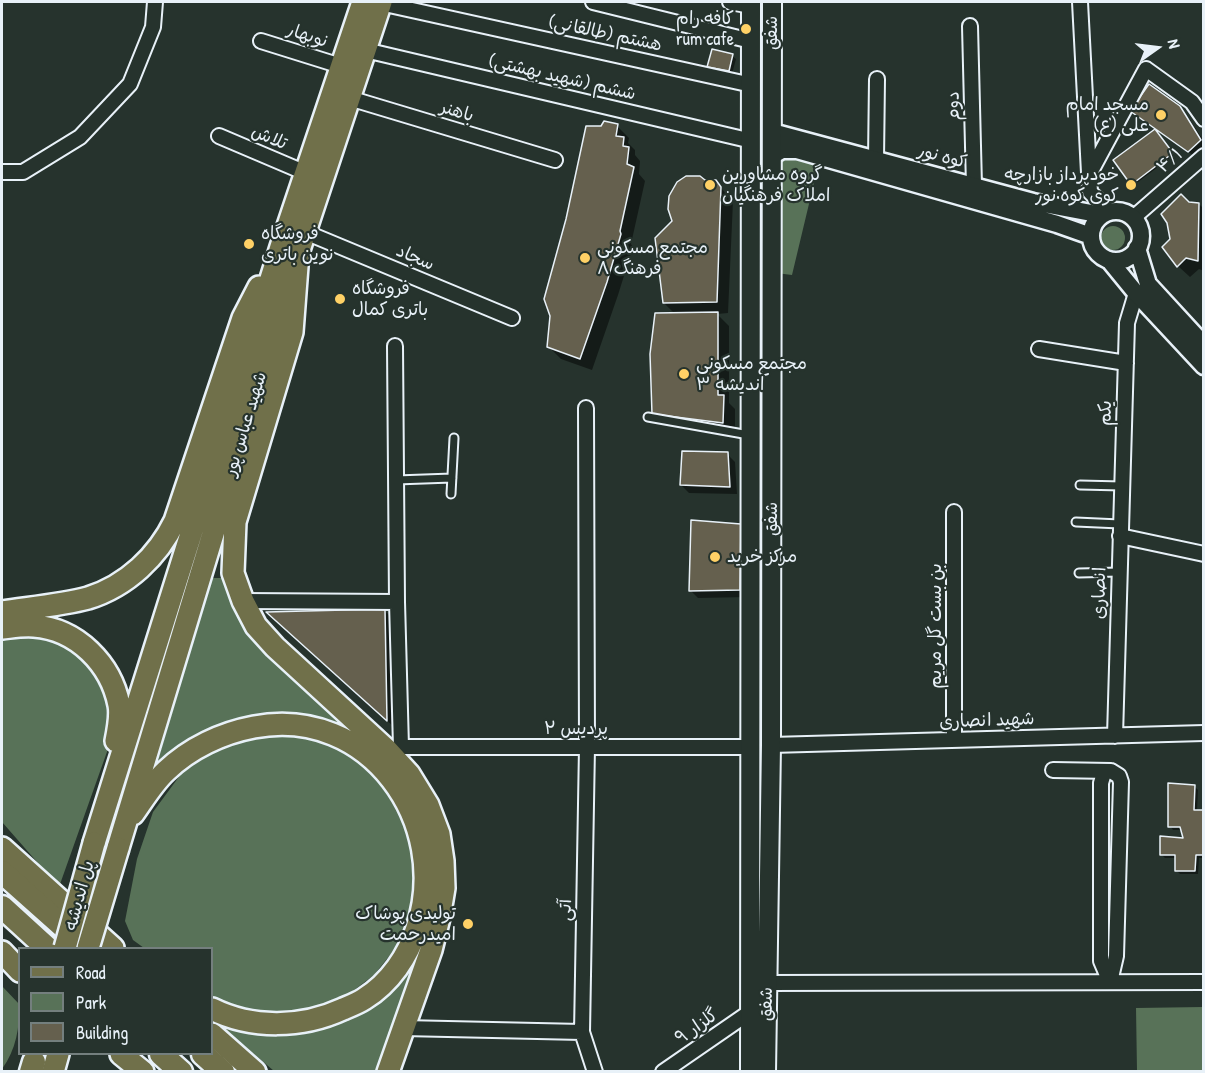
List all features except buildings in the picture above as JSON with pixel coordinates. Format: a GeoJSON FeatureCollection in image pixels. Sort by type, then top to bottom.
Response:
{"type":"FeatureCollection","features":[{"type":"Feature","properties":{"kind":"highway"},"geometry":{"type":"LineString","coordinates":[[9,868],[87,947]]}},
{"type":"Feature","properties":{"kind":"highway"},"geometry":{"type":"LineString","coordinates":[[2,907],[46,947]]}},
{"type":"Feature","properties":{"kind":"highway"},"geometry":{"type":"LineString","coordinates":[[164,1055],[181,1071]]}},
{"type":"Feature","properties":{"kind":"highway"},"geometry":{"type":"LineString","coordinates":[[205,1055],[223,1071]]}},
{"type":"Feature","properties":{"kind":"main road","name":"شهید عباس پور"},"geometry":{"type":"LineString","coordinates":[[94,843],[290,250],[305,232],[365,50],[375,2]]}},
{"type":"Feature","properties":{"kind":"main road","name":"شهید عباس پور"},"geometry":{"type":"LineString","coordinates":[[118,848],[290,250],[306,173],[341,66],[375,2]]}},
{"type":"Feature","properties":{"kind":"main road","name":"شفق"},"geometry":{"type":"LineString","coordinates":[[766,1071],[780,143],[772,2]]}},
{"type":"Feature","properties":{"kind":"main road","name":"شفق"},"geometry":{"type":"LineString","coordinates":[[750,1071],[751,4]]}},
{"type":"Feature","properties":{"kind":"main road"},"geometry":{"type":"LineString","coordinates":[[290,250],[292,332],[235,522],[233,573],[243,602],[256,626],[274,646],[387,750],[409,774],[428,805],[439,834],[444,888],[439,918],[431,950],[388,1071]]}},
{"type":"Feature","properties":{"kind":"main road"},"geometry":{"type":"LineString","coordinates":[[2,612],[88,598],[132,574],[148,561],[161,545],[175,520],[243,318],[290,250]]}},
{"type":"Feature","properties":{"kind":"main road"},"geometry":{"type":"LineString","coordinates":[[2,628],[35,626],[64,633],[91,650],[110,676],[120,706],[118,734],[105,791],[102,816]]}},
{"type":"Feature","properties":{"kind":"main road"},"geometry":{"type":"LineString","coordinates":[[125,824],[165,772],[192,751],[231,732],[274,724],[306,726],[337,735],[366,753],[387,772],[406,798],[417,828],[424,859],[426,888],[421,916],[410,948],[391,975],[364,999],[336,1012],[295,1023],[258,1024],[213,1009]]}},
{"type":"Feature","properties":{"kind":"main road"},"geometry":{"type":"LineString","coordinates":[[2,843],[9,868]]}},
{"type":"Feature","properties":{"kind":"main road","name":"پل اندیشه"},"geometry":{"type":"LineString","coordinates":[[65,947],[94,843]]}},
{"type":"Feature","properties":{"kind":"main road"},"geometry":{"type":"LineString","coordinates":[[2,848],[9,868],[112,947]]}},
{"type":"Feature","properties":{"kind":"main road","name":"پل اندیشه"},"geometry":{"type":"LineString","coordinates":[[88,947],[118,848]]}},
{"type":"Feature","properties":{"kind":"main road"},"geometry":{"type":"LineString","coordinates":[[2,952],[13,968]]}},
{"type":"Feature","properties":{"kind":"main road"},"geometry":{"type":"LineString","coordinates":[[213,1035],[255,1071]]}},
{"type":"Feature","properties":{"kind":"main road"},"geometry":{"type":"LineString","coordinates":[[123,1055],[143,1071]]}},
{"type":"Feature","properties":{"kind":"street"},"geometry":{"type":"LineString","coordinates":[[2,172],[23,171],[80,137],[130,84],[153,27],[154,2]]}},
{"type":"Feature","properties":{"kind":"street","name":"هشتم (طالقانی)"},"geometry":{"type":"LineString","coordinates":[[375,2],[752,85]]}},
{"type":"Feature","properties":{"kind":"street"},"geometry":{"type":"LineString","coordinates":[[593,2],[752,41]]}},
{"type":"Feature","properties":{"kind":"street"},"geometry":{"type":"LineString","coordinates":[[730,2],[751,4]]}},
{"type":"Feature","properties":{"kind":"street"},"geometry":{"type":"LineString","coordinates":[[1080,2],[1090,192],[1106,213]]}},
{"type":"Feature","properties":{"kind":"street","name":"دوم"},"geometry":{"type":"LineString","coordinates":[[970,26],[974,186]]}},
{"type":"Feature","properties":{"kind":"street","name":"نوبهار"},"geometry":{"type":"LineString","coordinates":[[261,41],[341,66]]}},
{"type":"Feature","properties":{"kind":"street","name":"ششم (شهید بهشتی)"},"geometry":{"type":"LineString","coordinates":[[365,50],[752,141]]}},
{"type":"Feature","properties":{"kind":"street"},"geometry":{"type":"LineString","coordinates":[[1090,173],[1146,69],[1192,102],[1203,119]]}},
{"type":"Feature","properties":{"kind":"street"},"geometry":{"type":"LineString","coordinates":[[876,159],[877,79]]}},
{"type":"Feature","properties":{"kind":"street","name":"باهنر"},"geometry":{"type":"LineString","coordinates":[[349,98],[555,160]]}},
{"type":"Feature","properties":{"kind":"street","name":"تلاش"},"geometry":{"type":"LineString","coordinates":[[219,136],[306,173]]}},
{"type":"Feature","properties":{"kind":"street","name":"کوه نور"},"geometry":{"type":"LineString","coordinates":[[780,143],[876,159],[1033,201],[1106,213]]}},
{"type":"Feature","properties":{"kind":"street","name":"کوه نور"},"geometry":{"type":"LineString","coordinates":[[780,143],[797,150],[1057,224],[1091,236]]}},
{"type":"Feature","properties":{"kind":"street","name":"۴/۱"},"geometry":{"type":"LineString","coordinates":[[1133,218],[1203,156]]}},
{"type":"Feature","properties":{"kind":"street"},"geometry":{"type":"LineString","coordinates":[[1203,345],[1148,284],[1137,248],[1140,232],[1133,218],[1118,211],[1106,213],[1092,228],[1091,236],[1096,251],[1109,260],[1203,366]]}},
{"type":"Feature","properties":{"kind":"street","name":"سجاد"},"geometry":{"type":"LineString","coordinates":[[305,232],[512,318]]}},
{"type":"Feature","properties":{"kind":"street"},"geometry":{"type":"LineString","coordinates":[[1109,260],[1125,259],[1137,248]]}},
{"type":"Feature","properties":{"kind":"street","name":"یکم"},"geometry":{"type":"LineString","coordinates":[[1120,530],[1127,323],[1136,293]]}},
{"type":"Feature","properties":{"kind":"street"},"geometry":{"type":"LineString","coordinates":[[243,602],[397,602],[395,346]]}},
{"type":"Feature","properties":{"kind":"street"},"geometry":{"type":"LineString","coordinates":[[1039,349],[1126,363]]}},
{"type":"Feature","properties":{"kind":"street","name":"آتی"},"geometry":{"type":"LineString","coordinates":[[586,408],[587,747],[582,1032],[595,1071]]}},
{"type":"Feature","properties":{"kind":"street","name":"بن بست گل مریم"},"geometry":{"type":"LineString","coordinates":[[954,512],[954,740]]}},
{"type":"Feature","properties":{"kind":"street"},"geometry":{"type":"LineString","coordinates":[[1120,530],[1203,554]]}},
{"type":"Feature","properties":{"kind":"street","name":"انصاری"},"geometry":{"type":"LineString","coordinates":[[1115,736],[1120,530]]}},
{"type":"Feature","properties":{"kind":"street","name":"پردیس ۲"},"geometry":{"type":"LineString","coordinates":[[397,602],[401,747],[751,747]]}},
{"type":"Feature","properties":{"kind":"street","name":"شهید انصاری"},"geometry":{"type":"LineString","coordinates":[[771,745],[1203,733]]}},
{"type":"Feature","properties":{"kind":"street"},"geometry":{"type":"LineString","coordinates":[[1053,770],[1111,771],[1119,776],[1121,782],[1116,956],[1110,982]]}},
{"type":"Feature","properties":{"kind":"street"},"geometry":{"type":"LineString","coordinates":[[1110,982],[1101,961],[1101,783],[1104,773],[1111,771]]}},
{"type":"Feature","properties":{"kind":"street"},"geometry":{"type":"LineString","coordinates":[[767,983],[1203,982]]}},
{"type":"Feature","properties":{"kind":"street","name":"گلزار ۹"},"geometry":{"type":"LineString","coordinates":[[663,1071],[750,1012]]}},
{"type":"Feature","properties":{"kind":"street"},"geometry":{"type":"LineString","coordinates":[[403,1028],[582,1032]]}},
{"type":"Feature","properties":{"kind":"lane"},"geometry":{"type":"LineString","coordinates":[[648,417],[751,435]]}},
{"type":"Feature","properties":{"kind":"lane"},"geometry":{"type":"LineString","coordinates":[[451,494],[454,438]]}},
{"type":"Feature","properties":{"kind":"lane"},"geometry":{"type":"LineString","coordinates":[[396,480],[452,478]]}},
{"type":"Feature","properties":{"kind":"lane"},"geometry":{"type":"LineString","coordinates":[[1080,485],[1122,486]]}},
{"type":"Feature","properties":{"kind":"lane"},"geometry":{"type":"LineString","coordinates":[[1076,522],[1120,530]]}},
{"type":"Feature","properties":{"kind":"lane"},"geometry":{"type":"LineString","coordinates":[[1080,573],[1119,572]]}},
{"type":"Feature","properties":{"kind":"green space"},"geometry":{"type":"Polygon","coordinates":[[[777,157],[819,162],[792,275],[776,273],[777,157]]]}},
{"type":"Feature","properties":{"kind":"green space"},"geometry":{"type":"Polygon","coordinates":[[[1113,226],[1121,230],[1125,238],[1121,246],[1113,250],[1105,246],[1101,238],[1105,230],[1113,226]]]}},
{"type":"Feature","properties":{"kind":"green space"},"geometry":{"type":"Polygon","coordinates":[[[212,578],[228,578],[376,752],[342,729],[312,719],[288,715],[265,715],[221,727],[199,737],[157,763],[212,578]]]}},
{"type":"Feature","properties":{"kind":"green space"},"geometry":{"type":"Polygon","coordinates":[[[2,635],[55,635],[99,670],[110,700],[113,728],[108,749],[59,887],[2,822],[2,635]]]}},
{"type":"Feature","properties":{"kind":"green space"},"geometry":{"type":"Polygon","coordinates":[[[270,733],[317,739],[353,757],[382,784],[399,806],[412,845],[416,876],[412,913],[398,945],[374,975],[345,997],[303,1013],[254,1012],[213,997],[213,947],[143,947],[133,940],[125,921],[137,859],[153,812],[181,774],[222,745],[270,733]]]}},
{"type":"Feature","properties":{"kind":"green space"},"geometry":{"type":"Polygon","coordinates":[[[417,960],[378,1071],[274,1071],[213,1019],[279,1033],[397,980],[417,960]]]}},
{"type":"Feature","properties":{"kind":"green space"},"geometry":{"type":"Polygon","coordinates":[[[2,986],[18,1003],[18,1030],[14,1046],[2,1069],[2,986]]]}},
{"type":"Feature","properties":{"kind":"green space"},"geometry":{"type":"Polygon","coordinates":[[[1203,1007],[1203,1071],[1137,1071],[1136,1008],[1203,1007]]]}},
{"type":"Feature","properties":{"kind":"place","name":"کافه رام rum cafe"},"geometry":{"type":"Point","coordinates":[746,29]}},
{"type":"Feature","properties":{"kind":"place","name":"مسجد امام علی (ع)"},"geometry":{"type":"Point","coordinates":[1161,115]}},
{"type":"Feature","properties":{"kind":"place","name":"گروه مشاورین املاک فرهنگیان"},"geometry":{"type":"Point","coordinates":[710,185]}},
{"type":"Feature","properties":{"kind":"place","name":"خودپرداز بازارچه کوی کوه نور"},"geometry":{"type":"Point","coordinates":[1131,185]}},
{"type":"Feature","properties":{"kind":"place","name":"فروشگاه نوین باتری"},"geometry":{"type":"Point","coordinates":[249,244]}},
{"type":"Feature","properties":{"kind":"place","name":"مجتمع مسکونی فرهنگ ۸"},"geometry":{"type":"Point","coordinates":[585,258]}},
{"type":"Feature","properties":{"kind":"place","name":"فروشگاه باتری کمال"},"geometry":{"type":"Point","coordinates":[340,299]}},
{"type":"Feature","properties":{"kind":"place","name":"مجتمع مسکونی اندیشه ۳"},"geometry":{"type":"Point","coordinates":[684,374]}},
{"type":"Feature","properties":{"kind":"place","name":"مرکز خرید"},"geometry":{"type":"Point","coordinates":[715,557]}},
{"type":"Feature","properties":{"kind":"place","name":"تولیدی پوشاک امیدرحمت"},"geometry":{"type":"Point","coordinates":[468,924]}}]}
